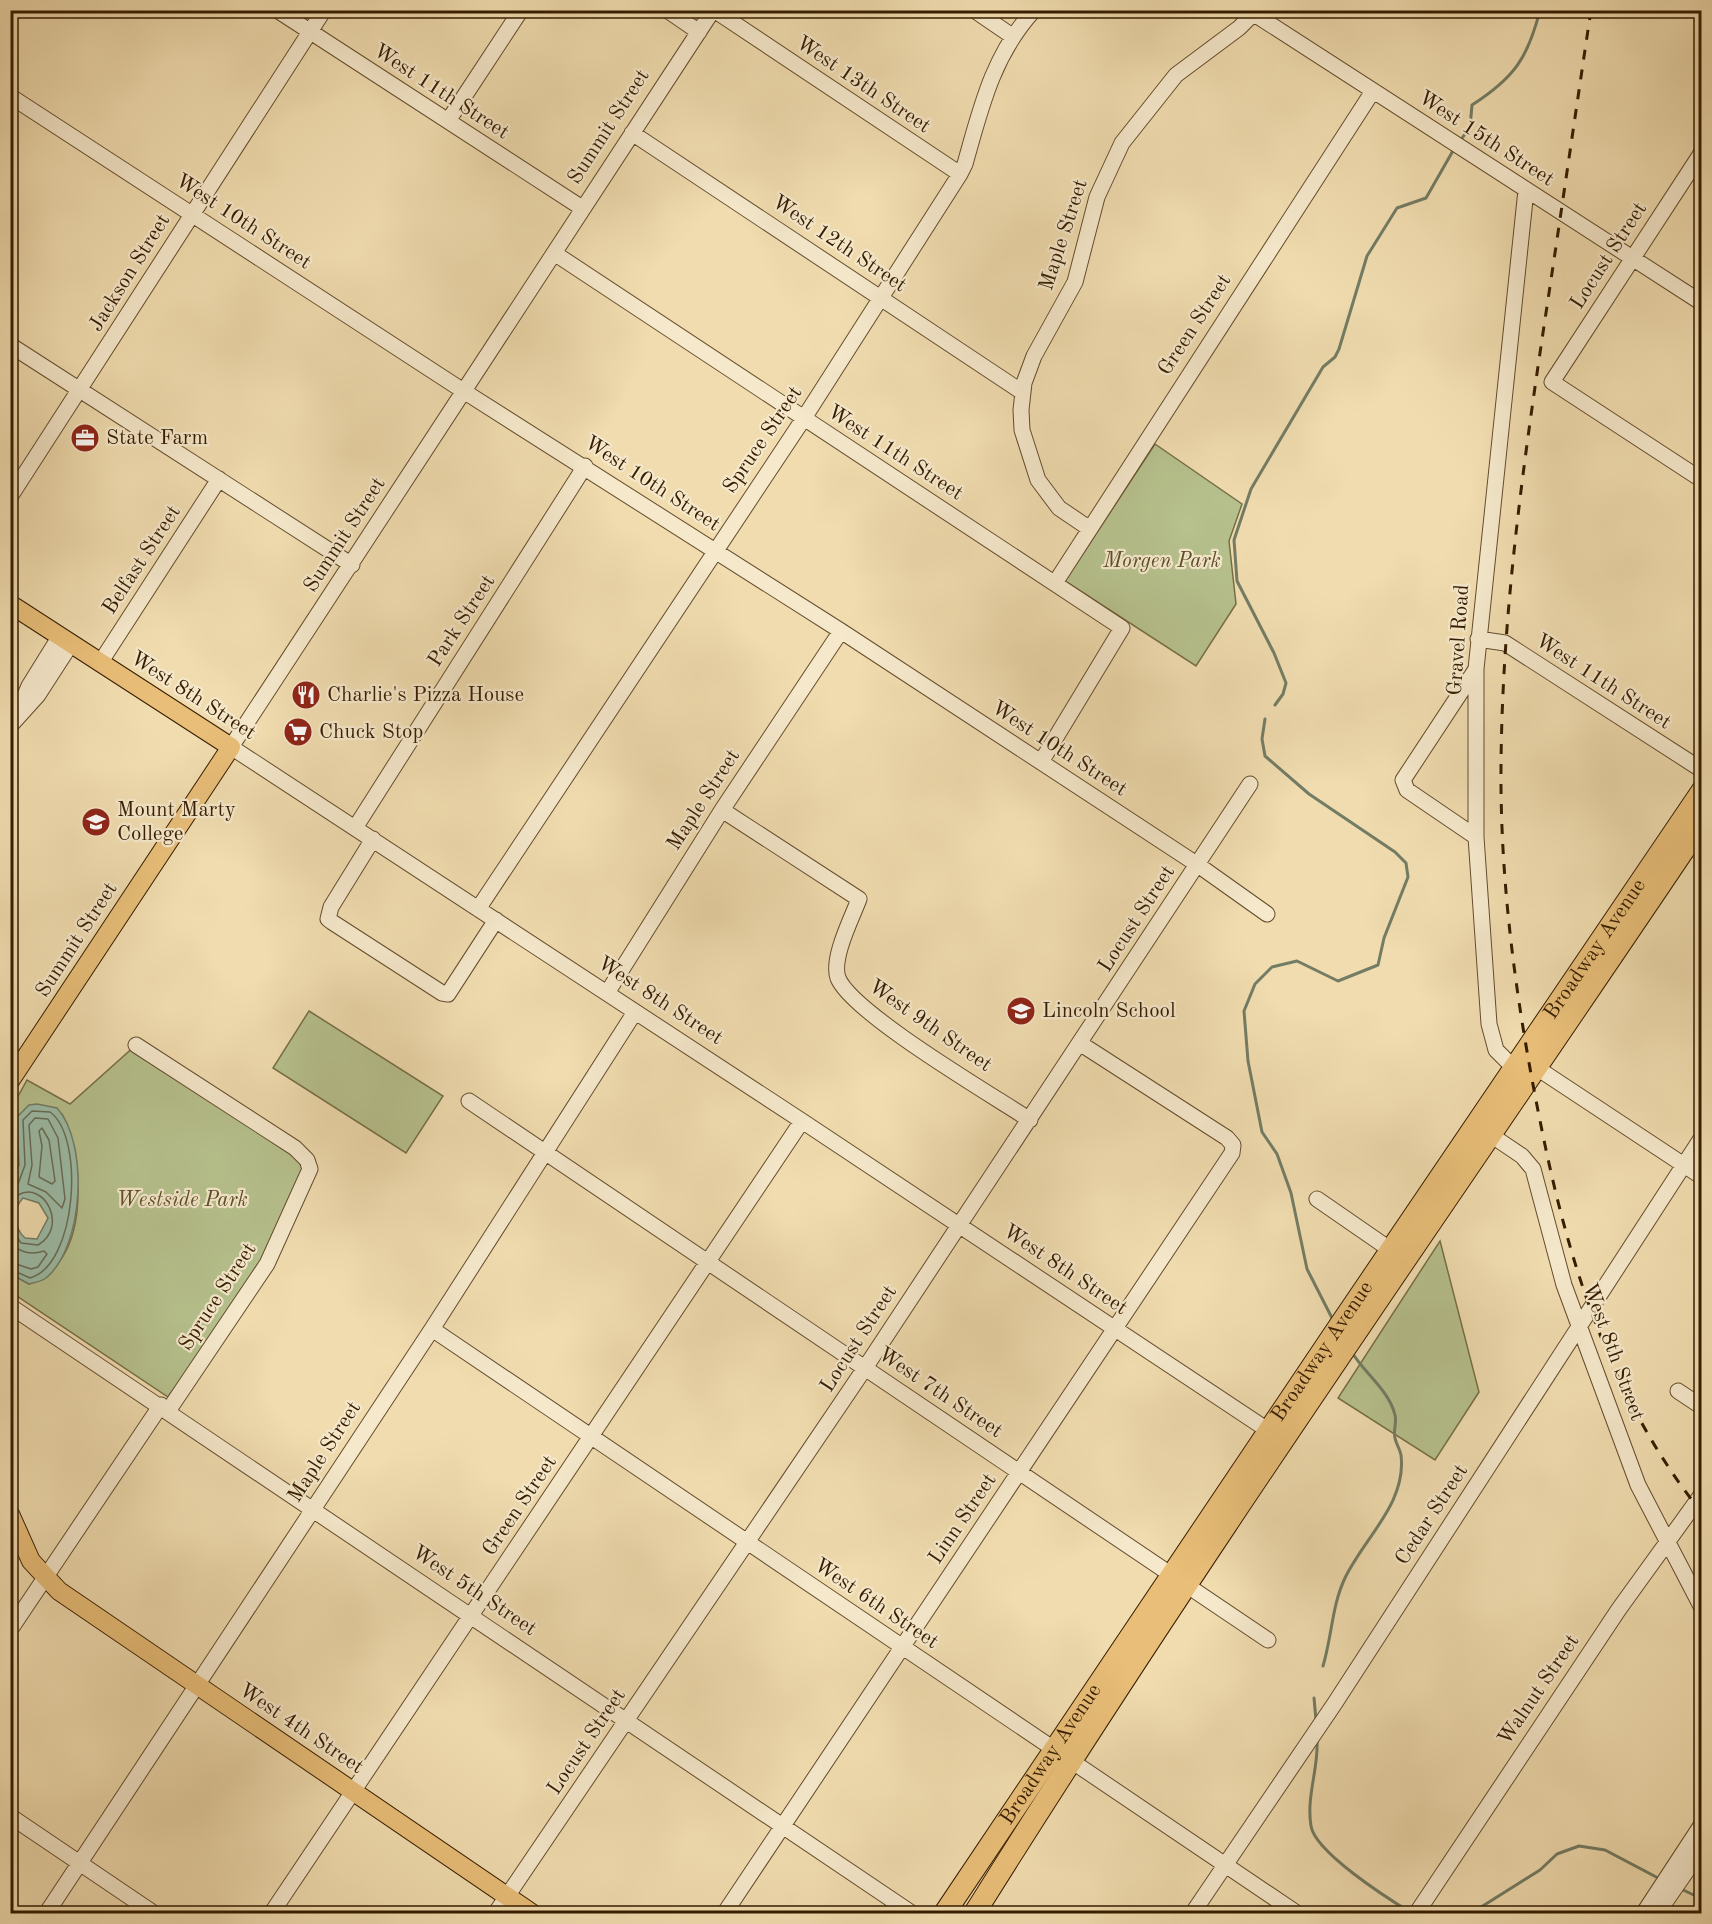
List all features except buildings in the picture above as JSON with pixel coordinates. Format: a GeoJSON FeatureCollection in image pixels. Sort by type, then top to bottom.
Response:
{"type":"FeatureCollection","features":[{"type":"Feature","properties":{"kind":"highway","name":"Broadway Avenue"},"geometry":{"type":"LineString","coordinates":[[1526,1073],[1701,791]]}},
{"type":"Feature","properties":{"kind":"highway","name":"Broadway Avenue"},"geometry":{"type":"LineString","coordinates":[[944,1914],[1062,1754],[1360,1310],[1701,823]]}},
{"type":"Feature","properties":{"kind":"highway","name":"Broadway Avenue"},"geometry":{"type":"LineString","coordinates":[[974,1914],[1062,1754]]}},
{"type":"Feature","properties":{"kind":"main road","name":"West 8th Street"},"geometry":{"type":"LineString","coordinates":[[10,604],[231,747]]}},
{"type":"Feature","properties":{"kind":"main road","name":"Summit Street"},"geometry":{"type":"LineString","coordinates":[[10,1081],[231,747]]}},
{"type":"Feature","properties":{"kind":"main road"},"geometry":{"type":"LineString","coordinates":[[11,1515],[32,1561],[45,1578]]}},
{"type":"Feature","properties":{"kind":"main road","name":"West 4th Street"},"geometry":{"type":"LineString","coordinates":[[45,1578],[76,1603],[196,1686],[533,1914]]}},
{"type":"Feature","properties":{"kind":"street","name":"West 11th Street"},"geometry":{"type":"LineString","coordinates":[[277,10],[582,208]]}},
{"type":"Feature","properties":{"kind":"street","name":"Jackson Street"},"geometry":{"type":"LineString","coordinates":[[10,497],[324,10]]}},
{"type":"Feature","properties":{"kind":"street"},"geometry":{"type":"LineString","coordinates":[[448,121],[521,10]]}},
{"type":"Feature","properties":{"kind":"street"},"geometry":{"type":"LineString","coordinates":[[667,10],[699,32]]}},
{"type":"Feature","properties":{"kind":"street","name":"Summit Street"},"geometry":{"type":"LineString","coordinates":[[231,747],[713,10]]}},
{"type":"Feature","properties":{"kind":"street","name":"West 13th Street"},"geometry":{"type":"LineString","coordinates":[[713,10],[960,174]]}},
{"type":"Feature","properties":{"kind":"street"},"geometry":{"type":"LineString","coordinates":[[974,10],[1012,36]]}},
{"type":"Feature","properties":{"kind":"street","name":"Spruce Street"},"geometry":{"type":"LineString","coordinates":[[478,909],[804,418],[960,174],[966,164],[985,90],[1012,36],[1034,10]]}},
{"type":"Feature","properties":{"kind":"street","name":"West 15th Street"},"geometry":{"type":"LineString","coordinates":[[1250,12],[1701,303]]}},
{"type":"Feature","properties":{"kind":"street","name":"Maple Street"},"geometry":{"type":"LineString","coordinates":[[1090,529],[1059,508],[1038,480],[1022,430],[1022,392],[1034,356],[1075,282],[1097,197],[1122,143],[1176,75],[1239,28],[1250,12]]}},
{"type":"Feature","properties":{"kind":"street","name":"Green Street"},"geometry":{"type":"LineString","coordinates":[[1055,583],[1373,91]]}},
{"type":"Feature","properties":{"kind":"street","name":"West 10th Street"},"geometry":{"type":"LineString","coordinates":[[10,96],[1041,762],[1198,865],[1267,914]]}},
{"type":"Feature","properties":{"kind":"street","name":"West 12th Street"},"geometry":{"type":"LineString","coordinates":[[632,133],[1022,392]]}},
{"type":"Feature","properties":{"kind":"street","name":"Locust Street"},"geometry":{"type":"LineString","coordinates":[[1701,152],[1552,382],[1701,480]]}},
{"type":"Feature","properties":{"kind":"street","name":"Gravel Road"},"geometry":{"type":"LineString","coordinates":[[1526,190],[1476,669],[1476,837],[1488,1024],[1496,1050],[1526,1073]]}},
{"type":"Feature","properties":{"kind":"street","name":"West 11th Street"},"geometry":{"type":"LineString","coordinates":[[554,253],[1122,628],[1041,762]]}},
{"type":"Feature","properties":{"kind":"street"},"geometry":{"type":"LineString","coordinates":[[10,345],[352,565]]}},
{"type":"Feature","properties":{"kind":"street","name":"Park Street"},"geometry":{"type":"LineString","coordinates":[[355,828],[585,466]]}},
{"type":"Feature","properties":{"kind":"street","name":"Belfast Street"},"geometry":{"type":"LineString","coordinates":[[100,663],[219,479]]}},
{"type":"Feature","properties":{"kind":"street","name":"Maple Street"},"geometry":{"type":"LineString","coordinates":[[607,993],[722,810],[841,632]]}},
{"type":"Feature","properties":{"kind":"street","name":"West 11th Street"},"geometry":{"type":"LineString","coordinates":[[1478,639],[1505,643],[1701,770]]}},
{"type":"Feature","properties":{"kind":"street"},"geometry":{"type":"LineString","coordinates":[[13,722],[38,695],[66,640]]}},
{"type":"Feature","properties":{"kind":"street"},"geometry":{"type":"LineString","coordinates":[[1476,669],[1403,780],[1407,790],[1476,837]]}},
{"type":"Feature","properties":{"kind":"street","name":"West 8th Street"},"geometry":{"type":"LineString","coordinates":[[231,747],[802,1121],[1275,1435]]}},
{"type":"Feature","properties":{"kind":"street","name":"Locust Street"},"geometry":{"type":"LineString","coordinates":[[495,1914],[865,1368],[1081,1044],[1250,784]]}},
{"type":"Feature","properties":{"kind":"street","name":"West 9th Street"},"geometry":{"type":"LineString","coordinates":[[722,810],[859,899],[839,952],[837,976],[846,991],[871,1015],[1030,1120]]}},
{"type":"Feature","properties":{"kind":"street"},"geometry":{"type":"LineString","coordinates":[[373,840],[331,907],[328,919],[442,993],[448,994],[496,920]]}},
{"type":"Feature","properties":{"kind":"street","name":"Maple Street"},"geometry":{"type":"LineString","coordinates":[[46,1914],[432,1329],[635,1012]]}},
{"type":"Feature","properties":{"kind":"street","name":"Linn Street"},"geometry":{"type":"LineString","coordinates":[[724,1914],[1232,1153],[1233,1145],[1227,1138],[1081,1044]]}},
{"type":"Feature","properties":{"kind":"street","name":"Spruce Street"},"geometry":{"type":"LineString","coordinates":[[10,1630],[267,1264],[310,1169],[307,1160],[295,1148],[136,1045]]}},
{"type":"Feature","properties":{"kind":"street"},"geometry":{"type":"LineString","coordinates":[[1526,1073],[1701,1177]]}},
{"type":"Feature","properties":{"kind":"street","name":"West 7th Street"},"geometry":{"type":"LineString","coordinates":[[469,1101],[1268,1640]]}},
{"type":"Feature","properties":{"kind":"street","name":"Green Street"},"geometry":{"type":"LineString","coordinates":[[271,1914],[802,1121]]}},
{"type":"Feature","properties":{"kind":"street","name":"West 8th Street"},"geometry":{"type":"LineString","coordinates":[[1484,1130],[1522,1156],[1533,1169],[1579,1327],[1638,1485],[1701,1608]]}},
{"type":"Feature","properties":{"kind":"street","name":"Cedar Street"},"geometry":{"type":"LineString","coordinates":[[1192,1914],[1332,1708],[1701,1137]]}},
{"type":"Feature","properties":{"kind":"street"},"geometry":{"type":"LineString","coordinates":[[1317,1199],[1398,1255]]}},
{"type":"Feature","properties":{"kind":"street","name":"West 5th Street"},"geometry":{"type":"LineString","coordinates":[[10,1306],[165,1408],[914,1914]]}},
{"type":"Feature","properties":{"kind":"street","name":"West 6th Street"},"geometry":{"type":"LineString","coordinates":[[432,1329],[1298,1914]]}},
{"type":"Feature","properties":{"kind":"street"},"geometry":{"type":"LineString","coordinates":[[1678,1391],[1701,1407]]}},
{"type":"Feature","properties":{"kind":"street","name":"Walnut Street"},"geometry":{"type":"LineString","coordinates":[[1416,1914],[1701,1494]]}},
{"type":"Feature","properties":{"kind":"street"},"geometry":{"type":"LineString","coordinates":[[10,1816],[155,1914]]}},
{"type":"Feature","properties":{"kind":"street"},"geometry":{"type":"LineString","coordinates":[[1653,1909],[1682,1866],[1701,1824]]}},
{"type":"Feature","properties":{"kind":"street"},"geometry":{"type":"LineString","coordinates":[[1682,1866],[1701,1849]]}},
{"type":"Feature","properties":{"kind":"green space","name":"Morgen Park"},"geometry":{"type":"Polygon","coordinates":[[[1155,444],[1242,504],[1229,541],[1236,604],[1196,666],[1065,581],[1155,444]]]}},
{"type":"Feature","properties":{"kind":"green space"},"geometry":{"type":"Polygon","coordinates":[[[309,1011],[443,1096],[406,1153],[273,1068],[309,1011]]]}},
{"type":"Feature","properties":{"kind":"green space","name":"Westside Park"},"geometry":{"type":"Polygon","coordinates":[[[136,1045],[307,1160],[267,1264],[168,1397],[11,1292],[11,1274],[29,1284],[59,1262],[68,1247],[74,1229],[78,1189],[74,1148],[62,1114],[19,1145],[17,1172],[11,1187],[11,1109],[27,1080],[70,1104],[136,1045]]]}},
{"type":"Feature","properties":{"kind":"green space"},"geometry":{"type":"Polygon","coordinates":[[[1440,1241],[1479,1392],[1435,1460],[1338,1398],[1440,1241]]]}},
{"type":"Feature","properties":{"kind":"water"},"geometry":{"type":"Polygon","coordinates":[[[37,1104],[57,1108],[67,1124],[74,1145],[78,1169],[78,1194],[75,1220],[59,1263],[46,1278],[29,1284],[11,1274],[10,1187],[19,1165],[17,1117],[29,1105],[37,1104]],[[23,1198],[17,1208],[17,1224],[25,1238],[37,1239],[48,1218],[39,1203],[23,1198]]]}},
{"type":"Feature","properties":{"kind":"waterway"},"geometry":{"type":"LineString","coordinates":[[1460,141],[1470,127],[1472,105],[1499,86],[1524,54],[1540,10]]}},
{"type":"Feature","properties":{"kind":"waterway"},"geometry":{"type":"LineString","coordinates":[[1275,705],[1283,694],[1286,683],[1274,653],[1237,581],[1234,540],[1251,489],[1323,367],[1335,357],[1339,349],[1367,256],[1397,208],[1426,198],[1454,149]]}},
{"type":"Feature","properties":{"kind":"waterway"},"geometry":{"type":"LineString","coordinates":[[1265,719],[1262,739],[1265,756],[1309,794],[1395,852],[1406,863],[1408,877],[1384,938],[1378,965],[1338,981],[1297,961],[1272,967],[1255,984],[1244,1011],[1248,1061],[1262,1132],[1277,1154],[1291,1193],[1307,1269],[1333,1320]]}},
{"type":"Feature","properties":{"kind":"waterway"},"geometry":{"type":"LineString","coordinates":[[1323,1666],[1335,1610],[1345,1578],[1391,1504],[1401,1472],[1401,1455],[1395,1438],[1395,1418],[1392,1406],[1351,1351]]}},
{"type":"Feature","properties":{"kind":"waterway"},"geometry":{"type":"LineString","coordinates":[[1314,1698],[1316,1720]]}},
{"type":"Feature","properties":{"kind":"waterway"},"geometry":{"type":"LineString","coordinates":[[1317,1739],[1310,1804],[1311,1826],[1315,1837],[1353,1873],[1410,1912]]}},
{"type":"Feature","properties":{"kind":"waterway"},"geometry":{"type":"LineString","coordinates":[[1470,1914],[1540,1870],[1557,1854],[1579,1846],[1605,1850],[1660,1879]]}},
{"type":"Feature","properties":{"kind":"waterway"},"geometry":{"type":"LineString","coordinates":[[1679,1888],[1702,1899]]}},
{"type":"Feature","properties":{"kind":"railway"},"geometry":{"type":"LineString","coordinates":[[1591,10],[1536,381],[1509,601],[1502,711],[1504,862],[1519,1004],[1545,1145],[1569,1244],[1584,1292],[1622,1385],[1645,1429],[1672,1472],[1702,1513]]}},
{"type":"Feature","properties":{"kind":"place","name":"State Farm"},"geometry":{"type":"Point","coordinates":[85,438]}},
{"type":"Feature","properties":{"kind":"place","name":"Charlie's Pizza House"},"geometry":{"type":"Point","coordinates":[306,695]}},
{"type":"Feature","properties":{"kind":"place","name":"Chuck Stop"},"geometry":{"type":"Point","coordinates":[298,732]}},
{"type":"Feature","properties":{"kind":"place","name":"Mount Marty College"},"geometry":{"type":"Point","coordinates":[96,822]}},
{"type":"Feature","properties":{"kind":"place","name":"Lincoln School"},"geometry":{"type":"Point","coordinates":[1021,1011]}}]}
